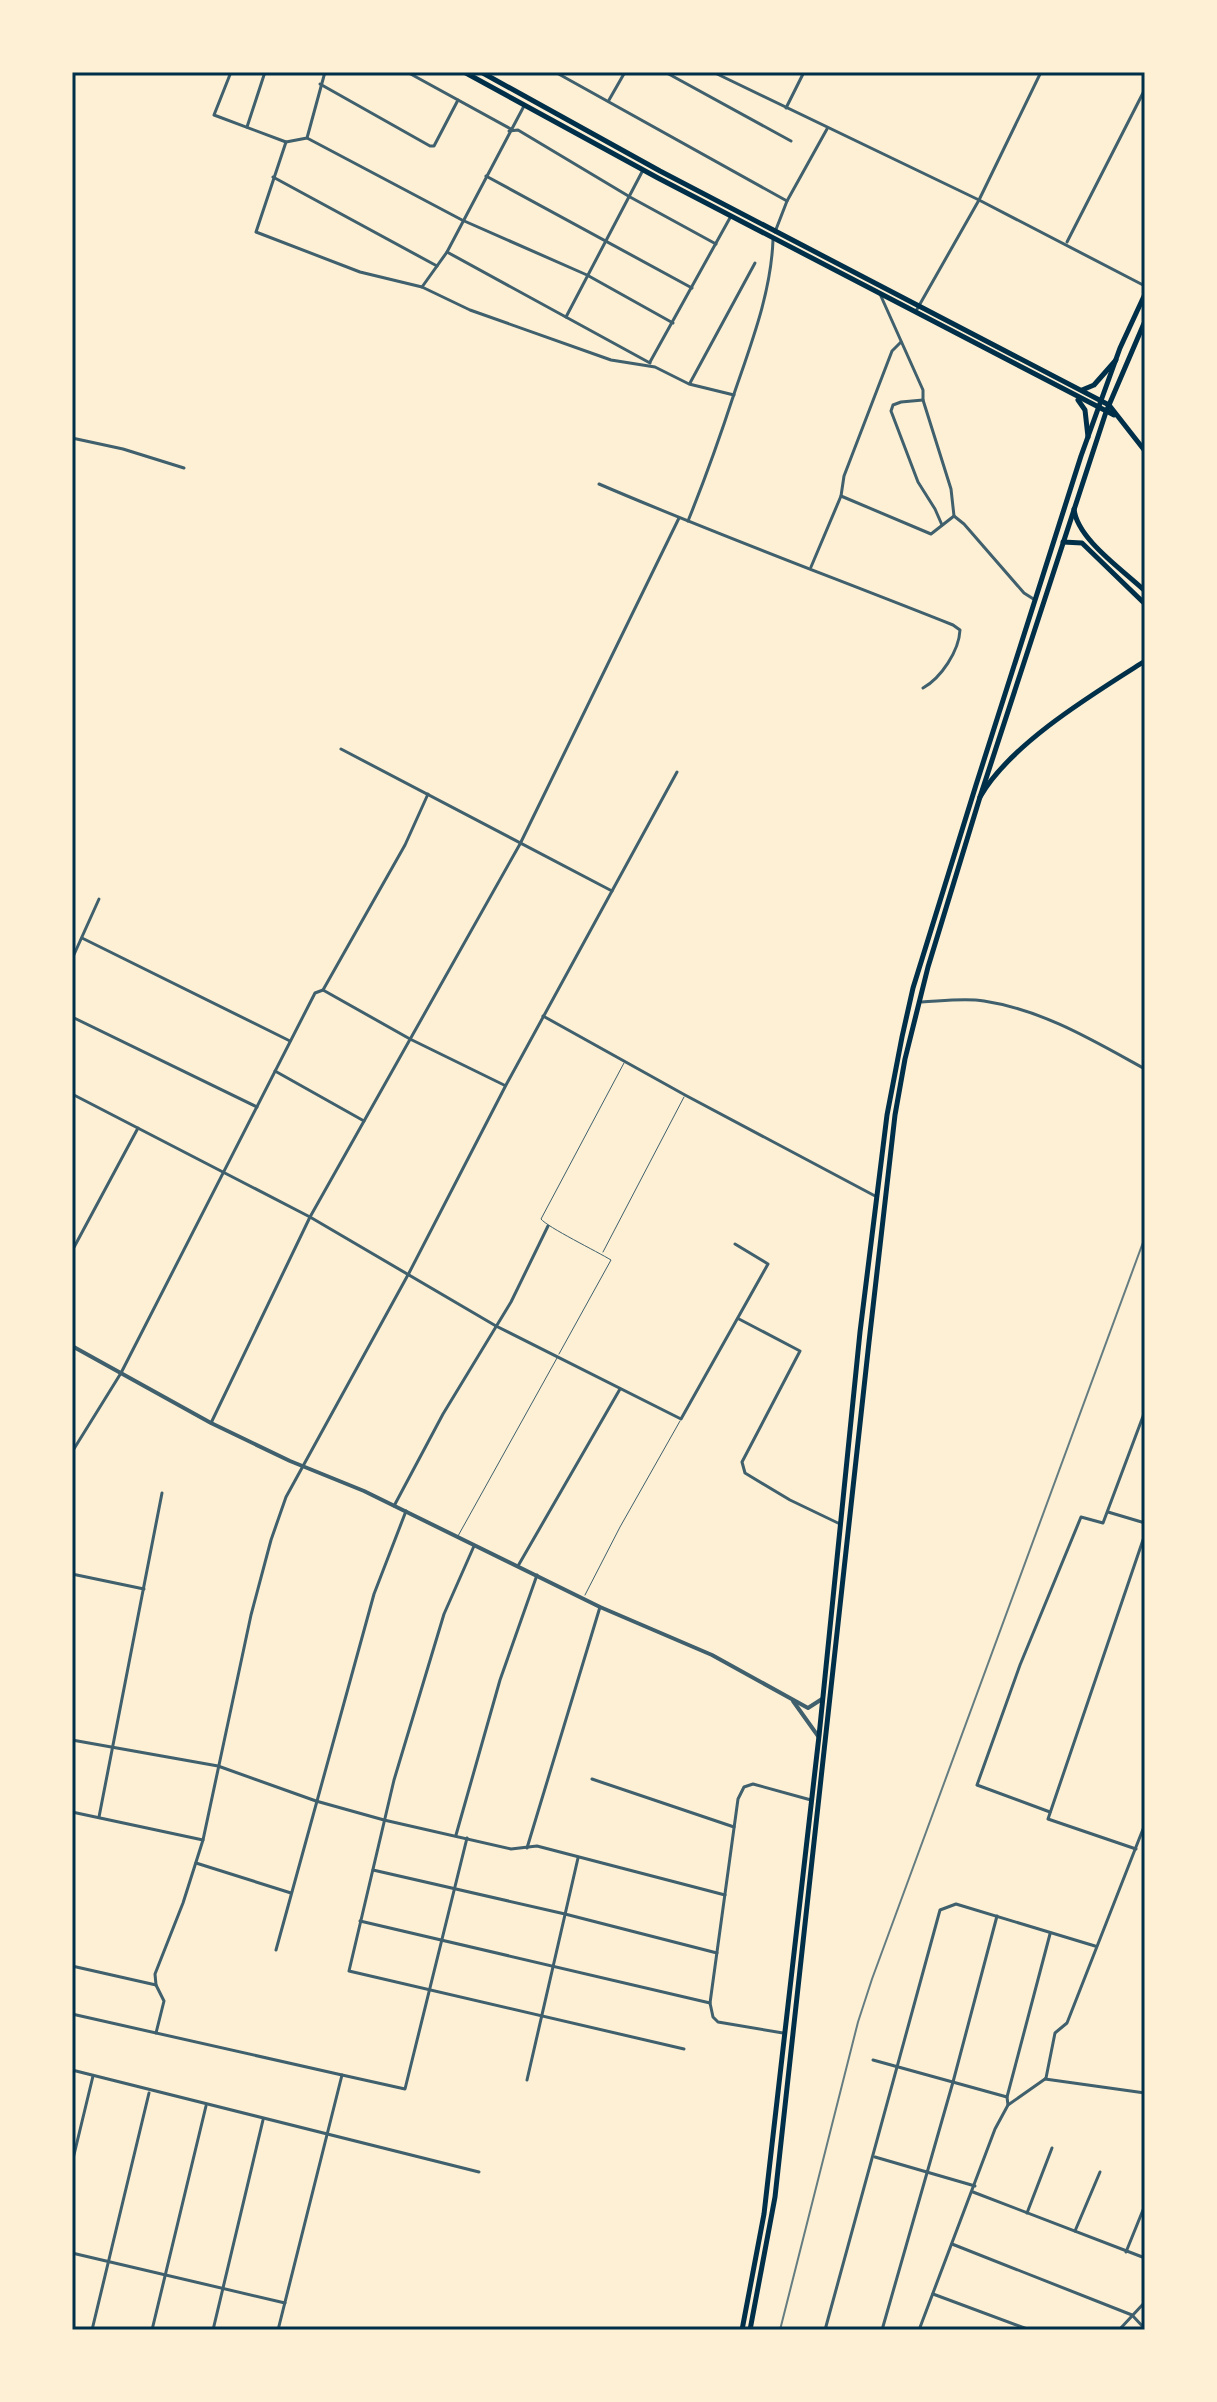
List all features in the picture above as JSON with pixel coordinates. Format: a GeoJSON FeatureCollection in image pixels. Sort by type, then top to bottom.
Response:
{"type":"FeatureCollection","features":[{"type":"Feature","properties":{"kind":"main road"},"geometry":{"type":"LineString","coordinates":[[464,72],[643,170],[731,216],[775,234],[1116,416]]}},
{"type":"Feature","properties":{"kind":"main road"},"geometry":{"type":"LineString","coordinates":[[481,72],[879,291],[917,308]]}},
{"type":"Feature","properties":{"kind":"main road"},"geometry":{"type":"LineString","coordinates":[[750,2330],[770,2229],[811,1800],[887,1115],[910,1000],[1035,600],[1097,407],[1145,294]]}},
{"type":"Feature","properties":{"kind":"main road"},"geometry":{"type":"LineString","coordinates":[[742,2330],[762,2225],[785,2034],[791,2014],[895,1115],[918,1002],[980,797],[1106,412],[1145,321]]}},
{"type":"Feature","properties":{"kind":"main road"},"geometry":{"type":"LineString","coordinates":[[1076,393],[1094,385],[1116,360]]}},
{"type":"Feature","properties":{"kind":"main road"},"geometry":{"type":"LineString","coordinates":[[1076,393],[1109,405],[1145,451]]}},
{"type":"Feature","properties":{"kind":"main road"},"geometry":{"type":"LineString","coordinates":[[1076,393],[1085,410],[1088,437]]}},
{"type":"Feature","properties":{"kind":"main road"},"geometry":{"type":"LineString","coordinates":[[1074,509],[1075,519],[1086,537],[1145,591]]}},
{"type":"Feature","properties":{"kind":"main road"},"geometry":{"type":"LineString","coordinates":[[1063,542],[1082,543],[1145,604]]}},
{"type":"Feature","properties":{"kind":"main road"},"geometry":{"type":"LineString","coordinates":[[980,797],[995,772],[1014,755],[1079,704],[1145,661]]}},
{"type":"Feature","properties":{"kind":"main road"},"geometry":{"type":"LineString","coordinates":[[868,1279],[877,1280]]}},
{"type":"Feature","properties":{"kind":"main road"},"geometry":{"type":"LineString","coordinates":[[846,1476],[855,1477]]}},
{"type":"Feature","properties":{"kind":"street"},"geometry":{"type":"LineString","coordinates":[[231,72],[214,115],[286,142],[307,138],[462,220],[587,275],[673,323]]}},
{"type":"Feature","properties":{"kind":"street"},"geometry":{"type":"LineString","coordinates":[[247,127],[265,72]]}},
{"type":"Feature","properties":{"kind":"street"},"geometry":{"type":"LineString","coordinates":[[307,138],[325,72]]}},
{"type":"Feature","properties":{"kind":"street"},"geometry":{"type":"LineString","coordinates":[[407,72],[510,130],[518,130],[716,244]]}},
{"type":"Feature","properties":{"kind":"street"},"geometry":{"type":"LineString","coordinates":[[555,72],[787,201]]}},
{"type":"Feature","properties":{"kind":"street"},"geometry":{"type":"LineString","coordinates":[[609,102],[625,72]]}},
{"type":"Feature","properties":{"kind":"street"},"geometry":{"type":"LineString","coordinates":[[665,72],[791,141]]}},
{"type":"Feature","properties":{"kind":"street"},"geometry":{"type":"LineString","coordinates":[[713,72],[979,200],[1145,286]]}},
{"type":"Feature","properties":{"kind":"street"},"geometry":{"type":"LineString","coordinates":[[786,109],[804,72]]}},
{"type":"Feature","properties":{"kind":"street"},"geometry":{"type":"LineString","coordinates":[[917,308],[979,200],[1041,72]]}},
{"type":"Feature","properties":{"kind":"street"},"geometry":{"type":"LineString","coordinates":[[320,84],[430,146],[434,146],[458,100]]}},
{"type":"Feature","properties":{"kind":"street"},"geometry":{"type":"LineString","coordinates":[[1066,244],[1145,89]]}},
{"type":"Feature","properties":{"kind":"street"},"geometry":{"type":"LineString","coordinates":[[422,287],[447,252],[525,106]]}},
{"type":"Feature","properties":{"kind":"street"},"geometry":{"type":"LineString","coordinates":[[1137,106],[1145,110]]}},
{"type":"Feature","properties":{"kind":"street"},"geometry":{"type":"LineString","coordinates":[[688,521],[713,459],[753,341],[775,234],[787,201],[827,129]]}},
{"type":"Feature","properties":{"kind":"street"},"geometry":{"type":"LineString","coordinates":[[286,142],[256,232],[360,272],[422,287],[470,310],[611,360],[655,367]]}},
{"type":"Feature","properties":{"kind":"street"},"geometry":{"type":"LineString","coordinates":[[566,317],[643,170]]}},
{"type":"Feature","properties":{"kind":"street"},"geometry":{"type":"LineString","coordinates":[[486,176],[692,288]]}},
{"type":"Feature","properties":{"kind":"street"},"geometry":{"type":"LineString","coordinates":[[273,177],[437,266]]}},
{"type":"Feature","properties":{"kind":"street"},"geometry":{"type":"LineString","coordinates":[[650,363],[731,216]]}},
{"type":"Feature","properties":{"kind":"street"},"geometry":{"type":"LineString","coordinates":[[447,252],[689,384],[734,395]]}},
{"type":"Feature","properties":{"kind":"street"},"geometry":{"type":"LineString","coordinates":[[689,384],[755,263]]}},
{"type":"Feature","properties":{"kind":"street"},"geometry":{"type":"LineString","coordinates":[[879,291],[923,390],[923,400],[951,489],[954,516],[1024,593],[1035,600]]}},
{"type":"Feature","properties":{"kind":"street"},"geometry":{"type":"LineString","coordinates":[[811,568],[841,496],[844,476],[892,351],[901,342]]}},
{"type":"Feature","properties":{"kind":"street"},"geometry":{"type":"LineString","coordinates":[[923,400],[901,402],[893,405],[891,411],[918,482],[942,525]]}},
{"type":"Feature","properties":{"kind":"street"},"geometry":{"type":"LineString","coordinates":[[72,438],[123,449],[184,468]]}},
{"type":"Feature","properties":{"kind":"street"},"geometry":{"type":"LineString","coordinates":[[599,484],[960,630],[961,635],[944,668],[932,683],[923,688]]}},
{"type":"Feature","properties":{"kind":"street"},"geometry":{"type":"LineString","coordinates":[[841,496],[931,534],[954,516]]}},
{"type":"Feature","properties":{"kind":"street"},"geometry":{"type":"LineString","coordinates":[[211,1423],[310,1217],[520,844],[679,518]]}},
{"type":"Feature","properties":{"kind":"street"},"geometry":{"type":"LineString","coordinates":[[341,749],[612,891]]}},
{"type":"Feature","properties":{"kind":"street"},"geometry":{"type":"LineString","coordinates":[[156,2033],[164,2001],[156,1985],[155,1974],[183,1903],[203,1840],[271,1540],[286,1497],[677,772]]}},
{"type":"Feature","properties":{"kind":"street"},"geometry":{"type":"LineString","coordinates":[[72,1452],[121,1373],[315,993],[323,990],[405,845],[428,794]]}},
{"type":"Feature","properties":{"kind":"street"},"geometry":{"type":"LineString","coordinates":[[72,959],[99,899]]}},
{"type":"Feature","properties":{"kind":"street"},"geometry":{"type":"LineString","coordinates":[[82,938],[290,1041]]}},
{"type":"Feature","properties":{"kind":"street"},"geometry":{"type":"LineString","coordinates":[[323,990],[410,1039],[506,1085]]}},
{"type":"Feature","properties":{"kind":"street"},"geometry":{"type":"LineString","coordinates":[[918,1002],[982,1000],[1036,1013],[1145,1069]]}},
{"type":"Feature","properties":{"kind":"street"},"geometry":{"type":"LineString","coordinates":[[543,1016],[877,1197]]}},
{"type":"Feature","properties":{"kind":"street"},"geometry":{"type":"LineString","coordinates":[[72,1017],[257,1107]]}},
{"type":"Feature","properties":{"kind":"street"},"geometry":{"type":"LineString","coordinates":[[275,1071],[364,1121]]}},
{"type":"Feature","properties":{"kind":"street"},"geometry":{"type":"LineString","coordinates":[[72,1094],[310,1217],[496,1326],[681,1419],[768,1264],[735,1244]]}},
{"type":"Feature","properties":{"kind":"street"},"geometry":{"type":"LineString","coordinates":[[72,1251],[138,1128]]}},
{"type":"Feature","properties":{"kind":"street"},"geometry":{"type":"LineString","coordinates":[[394,1506],[443,1414],[496,1326],[548,1226]]}},
{"type":"Feature","properties":{"kind":"street"},"geometry":{"type":"LineString","coordinates":[[739,1319],[800,1351],[742,1462],[742,1469],[790,1500],[840,1524]]}},
{"type":"Feature","properties":{"kind":"street"},"geometry":{"type":"LineString","coordinates":[[72,1346],[211,1423],[406,1511],[600,1607],[712,1655],[808,1708],[823,1698]]}},
{"type":"Feature","properties":{"kind":"street"},"geometry":{"type":"LineString","coordinates":[[518,1566],[620,1389]]}},
{"type":"Feature","properties":{"kind":"street"},"geometry":{"type":"LineString","coordinates":[[1050,1812],[977,1785],[1020,1665],[1081,1517],[1103,1523],[1145,1411]]}},
{"type":"Feature","properties":{"kind":"street"},"geometry":{"type":"LineString","coordinates":[[99,1817],[162,1493]]}},
{"type":"Feature","properties":{"kind":"street"},"geometry":{"type":"LineString","coordinates":[[276,1950],[374,1594],[406,1511]]}},
{"type":"Feature","properties":{"kind":"street"},"geometry":{"type":"LineString","coordinates":[[1108,1512],[1145,1523]]}},
{"type":"Feature","properties":{"kind":"street"},"geometry":{"type":"LineString","coordinates":[[1136,1849],[1048,1819],[1145,1534]]}},
{"type":"Feature","properties":{"kind":"street"},"geometry":{"type":"LineString","coordinates":[[474,1546],[444,1614],[394,1780],[349,1971],[684,2049]]}},
{"type":"Feature","properties":{"kind":"street"},"geometry":{"type":"LineString","coordinates":[[72,1574],[144,1589]]}},
{"type":"Feature","properties":{"kind":"street"},"geometry":{"type":"LineString","coordinates":[[456,1836],[500,1680],[537,1575]]}},
{"type":"Feature","properties":{"kind":"street"},"geometry":{"type":"LineString","coordinates":[[527,1848],[600,1607]]}},
{"type":"Feature","properties":{"kind":"street"},"geometry":{"type":"LineString","coordinates":[[792,1699],[819,1736]]}},
{"type":"Feature","properties":{"kind":"street"},"geometry":{"type":"LineString","coordinates":[[72,1740],[218,1766],[316,1801],[384,1820],[511,1849],[537,1846],[725,1895]]}},
{"type":"Feature","properties":{"kind":"street"},"geometry":{"type":"LineString","coordinates":[[592,1779],[734,1827]]}},
{"type":"Feature","properties":{"kind":"street"},"geometry":{"type":"LineString","coordinates":[[785,2034],[728,2025],[713,2017],[710,2003],[738,1799],[744,1787],[753,1784],[811,1800]]}},
{"type":"Feature","properties":{"kind":"street"},"geometry":{"type":"LineString","coordinates":[[72,1812],[203,1840]]}},
{"type":"Feature","properties":{"kind":"street"},"geometry":{"type":"LineString","coordinates":[[919,2330],[995,2129],[1008,2105],[1045,2079],[1055,2033],[1067,2023],[1145,1824]]}},
{"type":"Feature","properties":{"kind":"street"},"geometry":{"type":"LineString","coordinates":[[72,2014],[405,2089],[467,1838]]}},
{"type":"Feature","properties":{"kind":"street"},"geometry":{"type":"LineString","coordinates":[[527,2080],[578,1858]]}},
{"type":"Feature","properties":{"kind":"street"},"geometry":{"type":"LineString","coordinates":[[196,1863],[291,1893]]}},
{"type":"Feature","properties":{"kind":"street"},"geometry":{"type":"LineString","coordinates":[[373,1870],[717,1953]]}},
{"type":"Feature","properties":{"kind":"street"},"geometry":{"type":"LineString","coordinates":[[825,2330],[940,1910],[956,1904],[1095,1946]]}},
{"type":"Feature","properties":{"kind":"street"},"geometry":{"type":"LineString","coordinates":[[882,2330],[997,1916]]}},
{"type":"Feature","properties":{"kind":"street"},"geometry":{"type":"LineString","coordinates":[[360,1921],[710,2003]]}},
{"type":"Feature","properties":{"kind":"street"},"geometry":{"type":"LineString","coordinates":[[1008,2105],[1007,2097],[1051,1933]]}},
{"type":"Feature","properties":{"kind":"street"},"geometry":{"type":"LineString","coordinates":[[72,1966],[156,1985]]}},
{"type":"Feature","properties":{"kind":"street"},"geometry":{"type":"LineString","coordinates":[[873,2060],[1007,2097]]}},
{"type":"Feature","properties":{"kind":"street"},"geometry":{"type":"LineString","coordinates":[[72,2070],[479,2172]]}},
{"type":"Feature","properties":{"kind":"street"},"geometry":{"type":"LineString","coordinates":[[278,2330],[342,2075]]}},
{"type":"Feature","properties":{"kind":"street"},"geometry":{"type":"LineString","coordinates":[[72,2163],[93,2076]]}},
{"type":"Feature","properties":{"kind":"street"},"geometry":{"type":"LineString","coordinates":[[1045,2079],[1145,2093]]}},
{"type":"Feature","properties":{"kind":"street"},"geometry":{"type":"LineString","coordinates":[[92,2330],[149,2091]]}},
{"type":"Feature","properties":{"kind":"street"},"geometry":{"type":"LineString","coordinates":[[152,2330],[206,2106]]}},
{"type":"Feature","properties":{"kind":"street"},"geometry":{"type":"LineString","coordinates":[[213,2330],[263,2120]]}},
{"type":"Feature","properties":{"kind":"street"},"geometry":{"type":"LineString","coordinates":[[1027,2213],[1052,2148]]}},
{"type":"Feature","properties":{"kind":"street"},"geometry":{"type":"LineString","coordinates":[[874,2157],[975,2186]]}},
{"type":"Feature","properties":{"kind":"street"},"geometry":{"type":"LineString","coordinates":[[1074,2232],[1100,2172]]}},
{"type":"Feature","properties":{"kind":"street"},"geometry":{"type":"LineString","coordinates":[[971,2192],[1145,2258]]}},
{"type":"Feature","properties":{"kind":"street"},"geometry":{"type":"LineString","coordinates":[[1126,2252],[1145,2205]]}},
{"type":"Feature","properties":{"kind":"street"},"geometry":{"type":"LineString","coordinates":[[952,2244],[1132,2315],[1145,2329]]}},
{"type":"Feature","properties":{"kind":"street"},"geometry":{"type":"LineString","coordinates":[[72,2253],[285,2303]]}},
{"type":"Feature","properties":{"kind":"street"},"geometry":{"type":"LineString","coordinates":[[933,2294],[1030,2330]]}},
{"type":"Feature","properties":{"kind":"street"},"geometry":{"type":"LineString","coordinates":[[1119,2330],[1145,2302]]}},
{"type":"Feature","properties":{"kind":"lane"},"geometry":{"type":"LineString","coordinates":[[457,1538],[611,1260],[548,1226],[541,1219],[625,1062]]}},
{"type":"Feature","properties":{"kind":"lane"},"geometry":{"type":"LineString","coordinates":[[602,1254],[685,1095]]}},
{"type":"Feature","properties":{"kind":"lane"},"geometry":{"type":"LineString","coordinates":[[584,1598],[681,1419]]}},
{"type":"Feature","properties":{"kind":"railway"},"geometry":{"type":"LineString","coordinates":[[780,2330],[858,2022],[872,1979],[1145,1237]]}}]}
